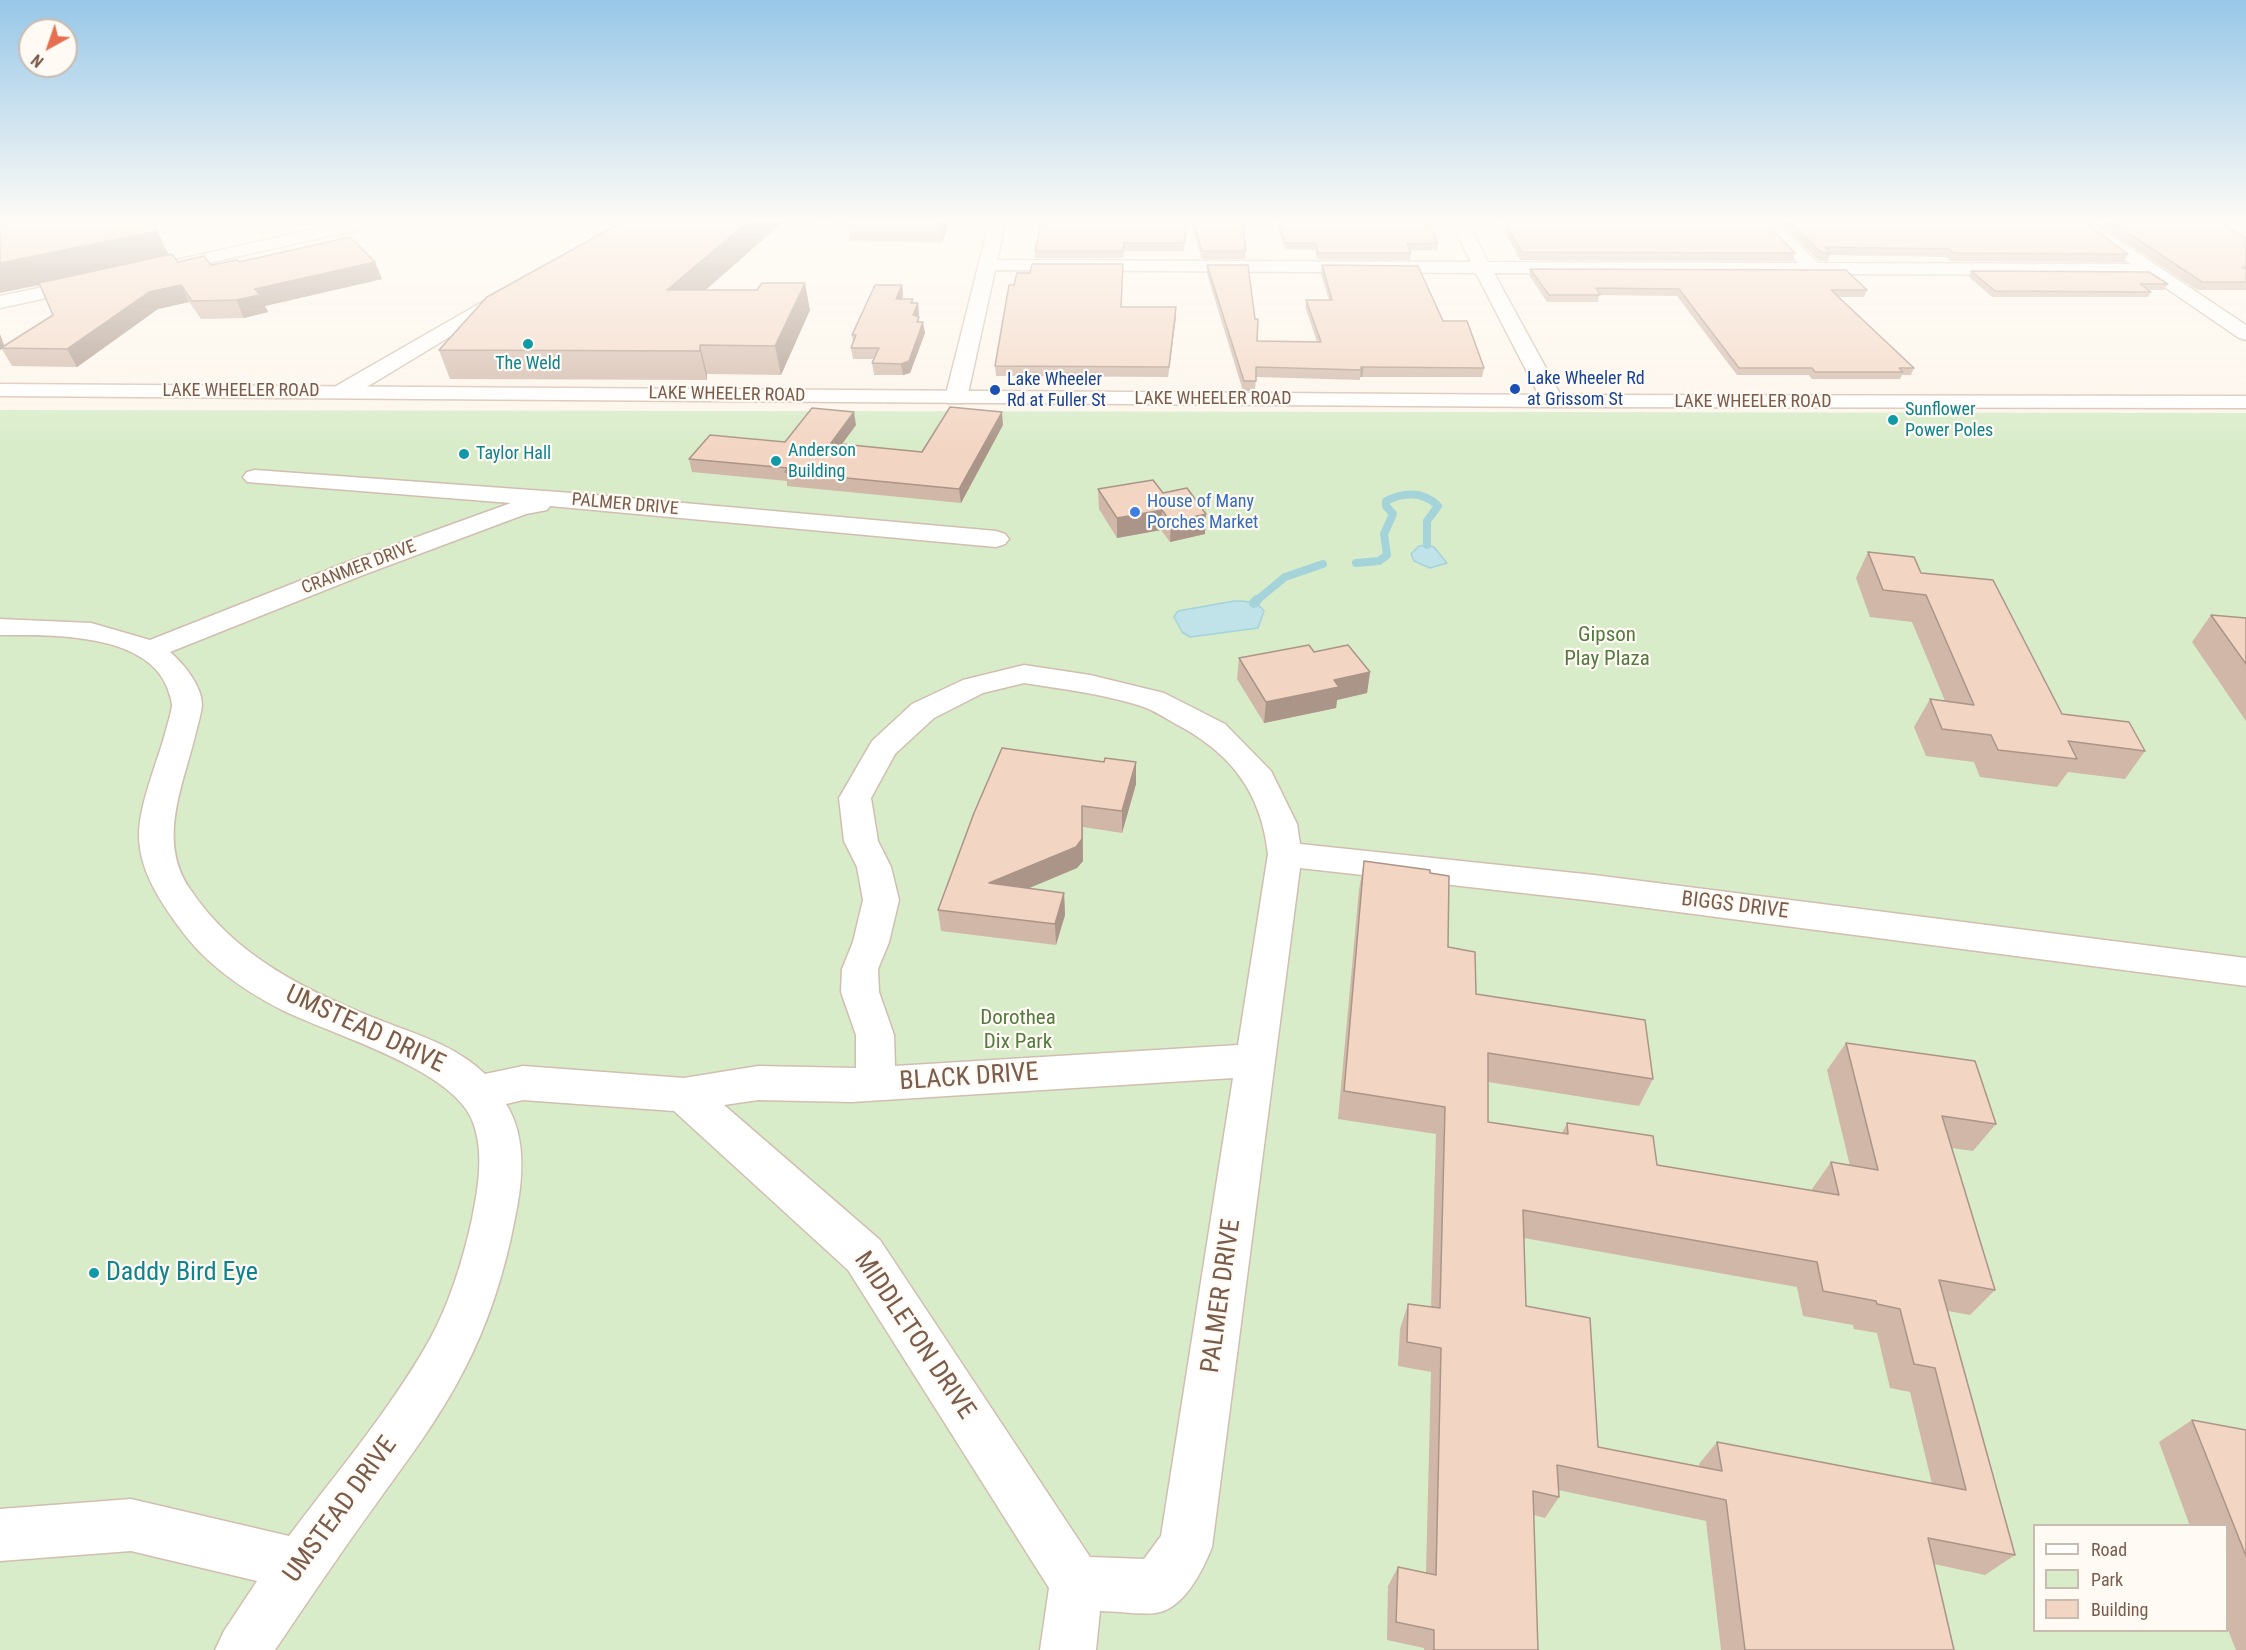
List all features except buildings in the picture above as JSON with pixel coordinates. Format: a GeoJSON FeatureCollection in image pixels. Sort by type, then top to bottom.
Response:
{"type":"FeatureCollection","features":[{"type":"Feature","properties":{"kind":"street"},"geometry":{"type":"LineString","coordinates":[[0,302],[28,296]]}},
{"type":"Feature","properties":{"kind":"street"},"geometry":{"type":"LineString","coordinates":[[344,391],[506,296]]}},
{"type":"Feature","properties":{"kind":"street"},"geometry":{"type":"LineString","coordinates":[[957,398],[979,296]]}},
{"type":"Feature","properties":{"kind":"street"},"geometry":{"type":"LineString","coordinates":[[1496,296],[1552,401]]}},
{"type":"Feature","properties":{"kind":"street"},"geometry":{"type":"LineString","coordinates":[[2190,296],[2246,334]]}},
{"type":"Feature","properties":{"kind":"street","name":"LAKE WHEELER ROAD"},"geometry":{"type":"LineString","coordinates":[[0,390],[344,391],[957,398],[2246,402]]}},
{"type":"Feature","properties":{"kind":"street","name":"PALMER DRIVE"},"geometry":{"type":"LineString","coordinates":[[255,477],[572,500],[996,539]]}},
{"type":"Feature","properties":{"kind":"street","name":"CRANMER DRIVE"},"geometry":{"type":"LineString","coordinates":[[150,650],[354,569],[522,507],[572,500]]}},
{"type":"Feature","properties":{"kind":"street","name":"UMSTEAD DRIVE"},"geometry":{"type":"LineString","coordinates":[[0,627],[27,626],[102,634],[131,641],[150,650],[170,667],[182,686],[187,704],[156,823],[157,851],[164,877],[187,915],[218,949],[252,975],[290,998],[438,1060],[460,1075],[478,1093],[494,1120],[500,1152],[499,1193],[489,1241],[470,1303],[447,1355],[411,1414],[300,1565],[243,1650]]}},
{"type":"Feature","properties":{"kind":"street"},"geometry":{"type":"LineString","coordinates":[[876,1083],[875,1035],[860,992],[860,969],[871,942],[881,900],[874,867],[861,841],[855,798],[883,748],[922,711],[973,686],[1024,674],[1090,684],[1154,700],[1214,732],[1260,778],[1281,824],[1285,855]]}},
{"type":"Feature","properties":{"kind":"street","name":"PALMER DRIVE"},"geometry":{"type":"LineString","coordinates":[[1076,1583],[1158,1586],[1186,1547],[1255,1060],[1278,917],[1285,855]]}},
{"type":"Feature","properties":{"kind":"street","name":"BIGGS DRIVE"},"geometry":{"type":"LineString","coordinates":[[1285,855],[1594,888],[2246,972]]}},
{"type":"Feature","properties":{"kind":"street","name":"BLACK DRIVE"},"geometry":{"type":"LineString","coordinates":[[684,1095],[758,1083],[876,1083],[1255,1060]]}},
{"type":"Feature","properties":{"kind":"street"},"geometry":{"type":"LineString","coordinates":[[478,1093],[523,1083],[684,1095]]}},
{"type":"Feature","properties":{"kind":"street","name":"MIDDLETON DRIVE"},"geometry":{"type":"LineString","coordinates":[[684,1095],[864,1255],[1076,1583]]}},
{"type":"Feature","properties":{"kind":"street"},"geometry":{"type":"LineString","coordinates":[[0,1535],[131,1525],[300,1565]]}},
{"type":"Feature","properties":{"kind":"street"},"geometry":{"type":"LineString","coordinates":[[1068,1650],[1076,1583]]}},
{"type":"Feature","properties":{"kind":"green space","name":"Dorothea Dix Park"},"geometry":{"type":"Polygon","coordinates":[[[0,410],[2246,413],[2246,1650],[0,1650],[0,410]]]}},
{"type":"Feature","properties":{"kind":"water"},"geometry":{"type":"Polygon","coordinates":[[[1419,546],[1434,547],[1447,563],[1430,568],[1414,561],[1411,554],[1419,546]]]}},
{"type":"Feature","properties":{"kind":"water"},"geometry":{"type":"Polygon","coordinates":[[[1234,601],[1250,602],[1258,605],[1264,611],[1258,628],[1190,637],[1182,632],[1174,617],[1178,611],[1234,601]]]}},
{"type":"Feature","properties":{"kind":"waterway"},"geometry":{"type":"LineString","coordinates":[[1356,563],[1379,561],[1387,555],[1384,534],[1393,514],[1386,506],[1386,501],[1400,496],[1420,495],[1438,506],[1427,521],[1427,545]]}},
{"type":"Feature","properties":{"kind":"waterway"},"geometry":{"type":"LineString","coordinates":[[1256,601],[1285,577],[1323,564]]}},
{"type":"Feature","properties":{"kind":"place","name":"The Weld"},"geometry":{"type":"Point","coordinates":[528,344]}},
{"type":"Feature","properties":{"kind":"place","name":"Lake Wheeler Rd at Grissom St"},"geometry":{"type":"Point","coordinates":[1515,389]}},
{"type":"Feature","properties":{"kind":"place","name":"Lake Wheeler Rd at Fuller St"},"geometry":{"type":"Point","coordinates":[995,390]}},
{"type":"Feature","properties":{"kind":"place","name":"Sunflower Power Poles"},"geometry":{"type":"Point","coordinates":[1893,420]}},
{"type":"Feature","properties":{"kind":"place","name":"Taylor Hall"},"geometry":{"type":"Point","coordinates":[464,454]}},
{"type":"Feature","properties":{"kind":"place","name":"Anderson Building"},"geometry":{"type":"Point","coordinates":[776,461]}},
{"type":"Feature","properties":{"kind":"place","name":"House of Many Porches Market"},"geometry":{"type":"Point","coordinates":[1135,512]}},
{"type":"Feature","properties":{"kind":"place","name":"Daddy Bird Eye"},"geometry":{"type":"Point","coordinates":[94,1273]}},
{"type":"Feature","properties":{"kind":"park label","name":"Gipson Play Plaza"},"geometry":{"type":"Point","coordinates":[1607,648]}}]}
